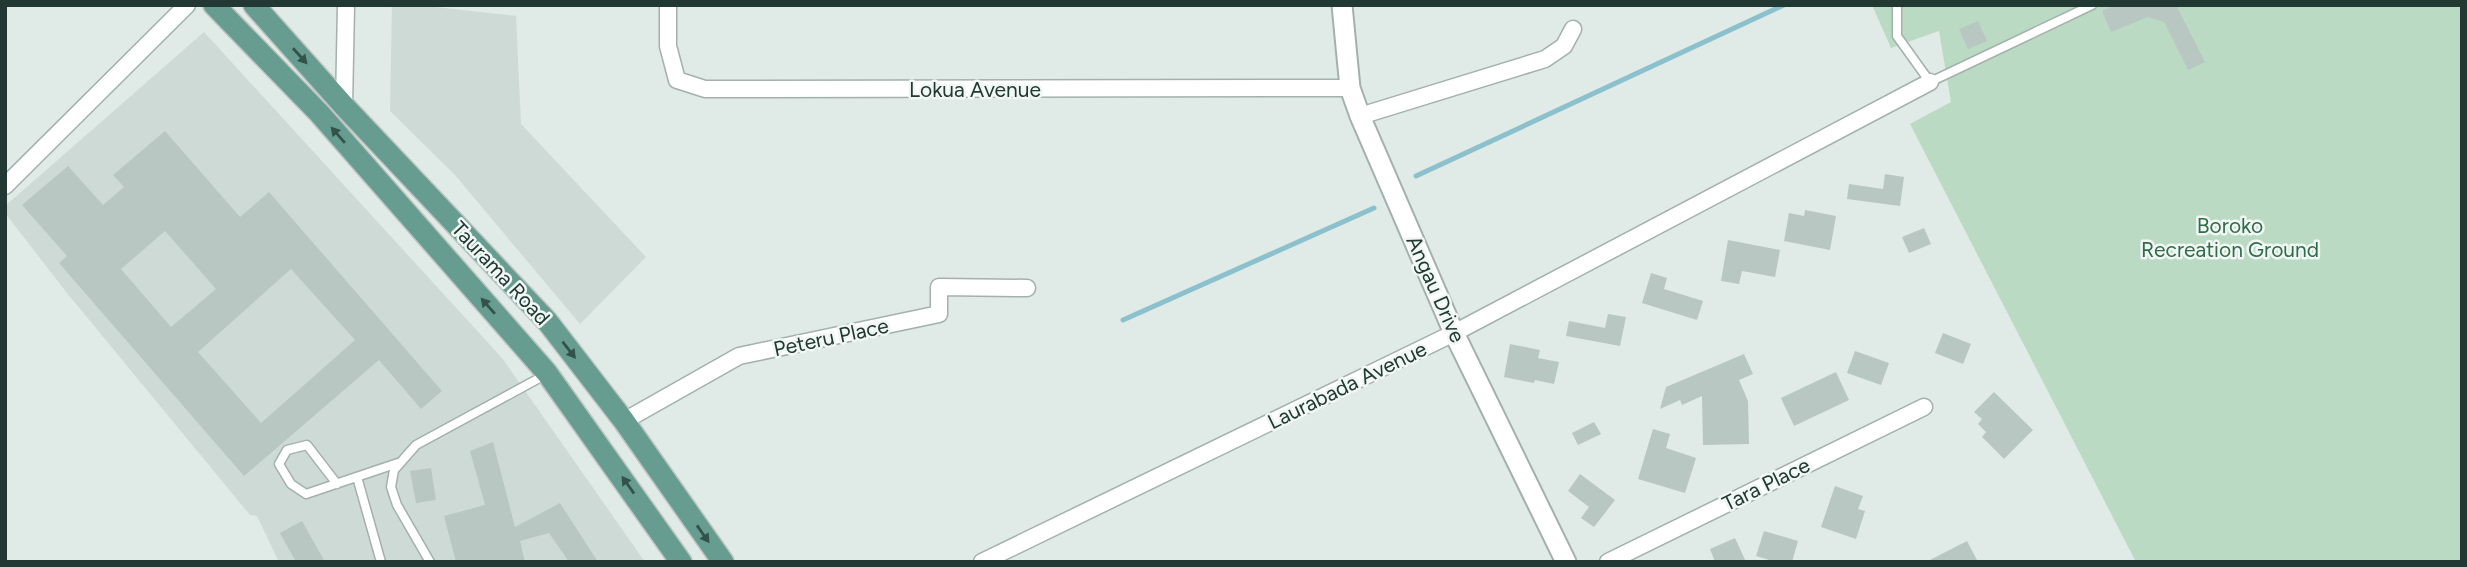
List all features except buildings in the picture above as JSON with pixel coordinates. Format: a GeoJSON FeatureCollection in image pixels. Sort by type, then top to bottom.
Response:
{"type":"FeatureCollection","features":[{"type":"Feature","properties":{"kind":"main road","name":"Taurama Road"},"geometry":{"type":"LineString","coordinates":[[214,5],[320,114],[547,373],[681,562]]}},
{"type":"Feature","properties":{"kind":"main road","name":"Taurama Road"},"geometry":{"type":"LineString","coordinates":[[254,5],[344,106],[547,321],[624,421],[723,562]]}},
{"type":"Feature","properties":{"kind":"street"},"geometry":{"type":"LineString","coordinates":[[5,186],[187,5]]}},
{"type":"Feature","properties":{"kind":"street"},"geometry":{"type":"LineString","coordinates":[[344,106],[346,5]]}},
{"type":"Feature","properties":{"kind":"street","name":"Lokua Avenue"},"geometry":{"type":"LineString","coordinates":[[668,5],[668,46],[677,80],[705,89],[1350,88]]}},
{"type":"Feature","properties":{"kind":"street","name":"Angau Drive"},"geometry":{"type":"LineString","coordinates":[[1342,5],[1350,88],[1360,116],[1454,333],[1566,562]]}},
{"type":"Feature","properties":{"kind":"street"},"geometry":{"type":"LineString","coordinates":[[1360,116],[1545,59],[1564,46],[1573,29]]}},
{"type":"Feature","properties":{"kind":"street","name":"Laurabada Avenue"},"geometry":{"type":"LineString","coordinates":[[982,562],[1454,333],[1930,82]]}},
{"type":"Feature","properties":{"kind":"street","name":"Peteru Place"},"geometry":{"type":"LineString","coordinates":[[624,421],[738,356],[939,314],[939,287],[1027,288]]}},
{"type":"Feature","properties":{"kind":"street","name":"Tara Place"},"geometry":{"type":"LineString","coordinates":[[1608,562],[1924,407]]}},
{"type":"Feature","properties":{"kind":"lane"},"geometry":{"type":"LineString","coordinates":[[1897,5],[1896,36],[1930,82],[2092,5]]}},
{"type":"Feature","properties":{"kind":"lane"},"geometry":{"type":"LineString","coordinates":[[430,562],[397,505],[391,478],[398,464],[416,445],[547,373]]}},
{"type":"Feature","properties":{"kind":"lane"},"geometry":{"type":"LineString","coordinates":[[337,484],[307,446],[287,450],[279,464],[290,484],[306,494],[337,484],[357,477],[398,464]]}},
{"type":"Feature","properties":{"kind":"lane"},"geometry":{"type":"LineString","coordinates":[[357,477],[382,562]]}},
{"type":"Feature","properties":{"kind":"shaded area"},"geometry":{"type":"Polygon","coordinates":[[[392,5],[417,5],[516,16],[521,124],[646,257],[580,324],[455,175],[390,111],[392,5]]]}},
{"type":"Feature","properties":{"kind":"shaded area"},"geometry":{"type":"Polygon","coordinates":[[[204,32],[502,358],[645,562],[279,562],[257,516],[250,515],[67,293],[5,213],[5,206],[204,32]]]}},
{"type":"Feature","properties":{"kind":"green space","name":"Boroko Recreation Ground"},"geometry":{"type":"Polygon","coordinates":[[[1872,5],[2462,5],[2462,562],[2136,562],[1910,124],[1951,102],[1939,31],[1891,48],[1872,5]]]}},
{"type":"Feature","properties":{"kind":"waterway"},"geometry":{"type":"LineString","coordinates":[[1416,176],[1784,5]]}},
{"type":"Feature","properties":{"kind":"waterway"},"geometry":{"type":"LineString","coordinates":[[1123,320],[1374,208]]}}]}
